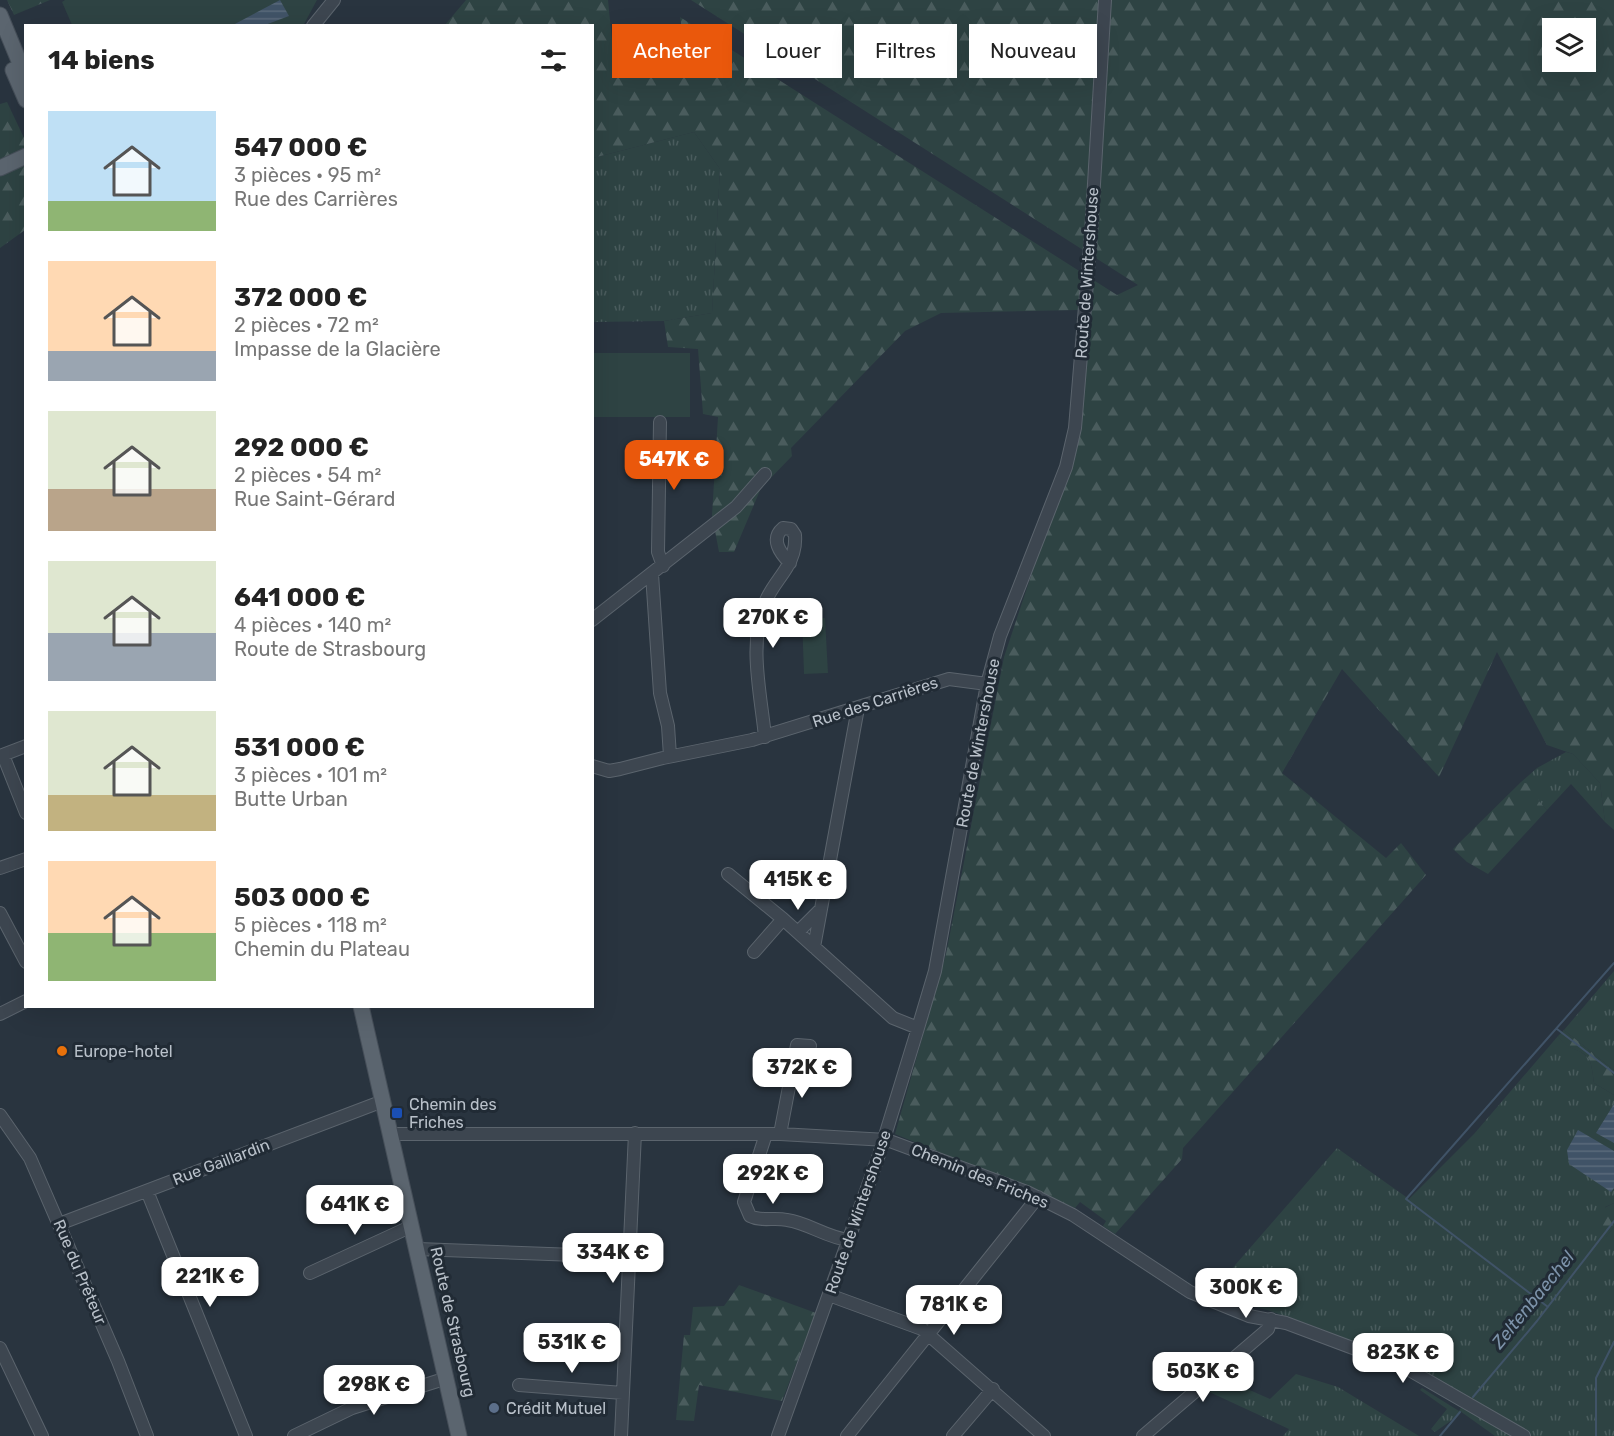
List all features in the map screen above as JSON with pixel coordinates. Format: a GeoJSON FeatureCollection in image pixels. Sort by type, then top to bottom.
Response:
{"type":"FeatureCollection","features":[{"type":"Feature","properties":{"kind":"main road"},"geometry":{"type":"LineString","coordinates":[[1,18],[24,73]]}},
{"type":"Feature","properties":{"kind":"main road"},"geometry":{"type":"LineString","coordinates":[[0,40],[24,95]]}},
{"type":"Feature","properties":{"kind":"main road"},"geometry":{"type":"LineString","coordinates":[[0,168],[24,157]]}},
{"type":"Feature","properties":{"kind":"main road","name":"Route de Strasbourg"},"geometry":{"type":"LineString","coordinates":[[361,1008],[459,1436]]}},
{"type":"Feature","properties":{"kind":"street"},"geometry":{"type":"LineString","coordinates":[[315,24],[334,0]]}},
{"type":"Feature","properties":{"kind":"street","name":"Route de Wintershouse"},"geometry":{"type":"LineString","coordinates":[[778,1436],[884,1139],[935,971],[987,684],[1000,636],[1066,467],[1074,428],[1091,234],[1105,0]]}},
{"type":"Feature","properties":{"kind":"street"},"geometry":{"type":"LineString","coordinates":[[660,422],[658,552],[660,693],[668,726],[670,756]]}},
{"type":"Feature","properties":{"kind":"street"},"geometry":{"type":"LineString","coordinates":[[594,618],[736,507],[765,474]]}},
{"type":"Feature","properties":{"kind":"street"},"geometry":{"type":"LineString","coordinates":[[765,737],[758,662],[761,616],[767,597],[789,563]]}},
{"type":"Feature","properties":{"kind":"street","name":"Rue des Carrières"},"geometry":{"type":"LineString","coordinates":[[594,767],[609,771],[765,737],[949,679],[987,684]]}},
{"type":"Feature","properties":{"kind":"street"},"geometry":{"type":"LineString","coordinates":[[814,947],[858,708]]}},
{"type":"Feature","properties":{"kind":"street"},"geometry":{"type":"LineString","coordinates":[[24,747],[1,756],[24,808]]}},
{"type":"Feature","properties":{"kind":"street"},"geometry":{"type":"LineString","coordinates":[[0,868],[24,860]]}},
{"type":"Feature","properties":{"kind":"street"},"geometry":{"type":"LineString","coordinates":[[728,874],[798,932],[893,1018],[918,1028]]}},
{"type":"Feature","properties":{"kind":"street"},"geometry":{"type":"LineString","coordinates":[[798,932],[820,910]]}},
{"type":"Feature","properties":{"kind":"street"},"geometry":{"type":"LineString","coordinates":[[0,913],[24,958]]}},
{"type":"Feature","properties":{"kind":"street"},"geometry":{"type":"LineString","coordinates":[[754,952],[783,919]]}},
{"type":"Feature","properties":{"kind":"street"},"geometry":{"type":"LineString","coordinates":[[0,1014],[24,1001]]}},
{"type":"Feature","properties":{"kind":"street"},"geometry":{"type":"LineString","coordinates":[[780,1134],[797,1045],[810,1046]]}},
{"type":"Feature","properties":{"kind":"street","name":"Rue Gaillardin"},"geometry":{"type":"LineString","coordinates":[[59,1224],[383,1101]]}},
{"type":"Feature","properties":{"kind":"street","name":"Rue du Prêteur"},"geometry":{"type":"LineString","coordinates":[[0,1115],[30,1158],[147,1436]]}},
{"type":"Feature","properties":{"kind":"street"},"geometry":{"type":"LineString","coordinates":[[621,1436],[635,1133]]}},
{"type":"Feature","properties":{"kind":"street","name":"Chemin des Friches"},"geometry":{"type":"LineString","coordinates":[[390,1134],[780,1134],[884,1139],[1038,1197],[1073,1215],[1175,1285],[1219,1304],[1259,1312],[1271,1319],[1406,1368],[1524,1436]]}},
{"type":"Feature","properties":{"kind":"street"},"geometry":{"type":"LineString","coordinates":[[766,1134],[744,1202],[750,1216],[758,1220],[787,1220],[837,1239],[849,1240]]}},
{"type":"Feature","properties":{"kind":"street"},"geometry":{"type":"LineString","coordinates":[[147,1191],[246,1436]]}},
{"type":"Feature","properties":{"kind":"street"},"geometry":{"type":"LineString","coordinates":[[847,1436],[1038,1197]]}},
{"type":"Feature","properties":{"kind":"street"},"geometry":{"type":"LineString","coordinates":[[310,1273],[412,1226]]}},
{"type":"Feature","properties":{"kind":"street"},"geometry":{"type":"LineString","coordinates":[[418,1249],[630,1257]]}},
{"type":"Feature","properties":{"kind":"street"},"geometry":{"type":"LineString","coordinates":[[829,1295],[922,1329],[1044,1436]]}},
{"type":"Feature","properties":{"kind":"street"},"geometry":{"type":"LineString","coordinates":[[1143,1436],[1245,1348],[1260,1325],[1271,1319]]}},
{"type":"Feature","properties":{"kind":"street"},"geometry":{"type":"LineString","coordinates":[[0,1348],[42,1436]]}},
{"type":"Feature","properties":{"kind":"street"},"geometry":{"type":"LineString","coordinates":[[294,1436],[352,1408],[447,1377]]}},
{"type":"Feature","properties":{"kind":"street"},"geometry":{"type":"LineString","coordinates":[[519,1385],[623,1394]]}},
{"type":"Feature","properties":{"kind":"street"},"geometry":{"type":"LineString","coordinates":[[953,1436],[993,1389]]}},
{"type":"Feature","properties":{"kind":"green space"},"geometry":{"type":"Polygon","coordinates":[[[7,0],[50,0],[14,15],[7,0]]]}},
{"type":"Feature","properties":{"kind":"green space"},"geometry":{"type":"Polygon","coordinates":[[[65,0],[317,0],[304,24],[72,24],[62,2],[65,0]]]}},
{"type":"Feature","properties":{"kind":"green space"},"geometry":{"type":"Polygon","coordinates":[[[466,0],[608,0],[612,41],[612,78],[732,78],[732,50],[744,58],[744,78],[776,78],[1117,295],[1138,285],[813,78],[842,78],[842,24],[744,24],[744,34],[732,24],[691,0],[1614,0],[1614,830],[1605,822],[1600,783],[1573,754],[1547,745],[1497,652],[1439,777],[1342,669],[1282,773],[1386,858],[1401,843],[1426,875],[1183,1148],[1182,1159],[1115,1234],[1103,1226],[1106,1221],[1080,1202],[1075,1208],[895,1134],[946,954],[1004,657],[1059,492],[1078,445],[1079,310],[941,313],[905,331],[791,448],[792,456],[761,488],[734,552],[719,552],[712,515],[718,417],[703,414],[698,349],[668,347],[664,321],[712,313],[720,169],[694,132],[594,158],[594,24],[446,24],[466,0]]]}},
{"type":"Feature","properties":{"kind":"green space"},"geometry":{"type":"Polygon","coordinates":[[[680,17],[691,24],[681,24],[680,17]]]}},
{"type":"Feature","properties":{"kind":"green space"},"geometry":{"type":"Polygon","coordinates":[[[7,102],[24,138],[24,231],[0,248],[0,104],[7,102]]]}},
{"type":"Feature","properties":{"kind":"green space"},"geometry":{"type":"Polygon","coordinates":[[[694,132],[720,169],[712,313],[664,321],[594,322],[594,158],[694,132]]]}},
{"type":"Feature","properties":{"kind":"green space"},"geometry":{"type":"Polygon","coordinates":[[[594,353],[690,353],[690,417],[594,417],[594,353]]]}},
{"type":"Feature","properties":{"kind":"green space"},"geometry":{"type":"Polygon","coordinates":[[[825,618],[828,673],[804,674],[802,619],[825,618]]]}},
{"type":"Feature","properties":{"kind":"green space"},"geometry":{"type":"Polygon","coordinates":[[[1566,752],[1573,754],[1600,783],[1605,822],[1571,784],[1547,810],[1521,782],[1537,768],[1566,752]]]}},
{"type":"Feature","properties":{"kind":"green space"},"geometry":{"type":"Polygon","coordinates":[[[1521,782],[1542,787],[1538,800],[1547,810],[1488,874],[1467,862],[1453,849],[1521,782]]]}},
{"type":"Feature","properties":{"kind":"green space"},"geometry":{"type":"Polygon","coordinates":[[[1614,971],[1614,1070],[1564,1030],[1614,971]]]}},
{"type":"Feature","properties":{"kind":"green space"},"geometry":{"type":"Polygon","coordinates":[[[1564,1030],[1614,1070],[1614,1095],[1594,1083],[1589,1059],[1565,1045],[1558,1036],[1564,1030]]]}},
{"type":"Feature","properties":{"kind":"green space"},"geometry":{"type":"Polygon","coordinates":[[[1558,1036],[1565,1044],[1582,1052],[1589,1059],[1594,1083],[1614,1095],[1614,1203],[1605,1207],[1606,1237],[1614,1227],[1614,1436],[1495,1436],[1460,1411],[1435,1432],[1431,1429],[1447,1409],[1420,1390],[1422,1388],[1459,1411],[1468,1396],[1419,1371],[1319,1328],[1267,1310],[1209,1295],[1337,1148],[1409,1199],[1474,1134],[1558,1036]]]}},
{"type":"Feature","properties":{"kind":"green space"},"geometry":{"type":"Polygon","coordinates":[[[1614,1203],[1614,1227],[1606,1237],[1582,1219],[1614,1203]]]}},
{"type":"Feature","properties":{"kind":"green space"},"geometry":{"type":"Polygon","coordinates":[[[739,1285],[816,1313],[782,1401],[699,1385],[694,1421],[676,1420],[684,1335],[690,1335],[693,1307],[724,1306],[739,1285]]]}},
{"type":"Feature","properties":{"kind":"green space"},"geometry":{"type":"Polygon","coordinates":[[[1296,1374],[1338,1387],[1419,1436],[1283,1436],[1289,1429],[1205,1390],[1220,1377],[1270,1399],[1296,1374]]]}},
{"type":"Feature","properties":{"kind":"water"},"geometry":{"type":"Polygon","coordinates":[[[280,0],[289,16],[268,24],[235,24],[280,0]]]}},
{"type":"Feature","properties":{"kind":"water"},"geometry":{"type":"Polygon","coordinates":[[[1614,1104],[1614,1143],[1596,1133],[1614,1104]]]}},
{"type":"Feature","properties":{"kind":"water"},"geometry":{"type":"Polygon","coordinates":[[[1578,1130],[1614,1151],[1614,1188],[1611,1192],[1569,1164],[1567,1150],[1578,1130]]]}},
{"type":"Feature","properties":{"kind":"waterway"},"geometry":{"type":"LineString","coordinates":[[1548,1307],[1406,1199],[1614,963]]}},
{"type":"Feature","properties":{"kind":"waterway"},"geometry":{"type":"LineString","coordinates":[[1557,1029],[1614,1073]]}},
{"type":"Feature","properties":{"kind":"waterway","name":"Zeltenbaechel"},"geometry":{"type":"LineString","coordinates":[[1473,1397],[1537,1321],[1614,1221]]}},
{"type":"Feature","properties":{"kind":"waterway"},"geometry":{"type":"LineString","coordinates":[[1596,1436],[1596,1378],[1614,1342]]}},
{"type":"Feature","properties":{"kind":"waterway","name":"Zeltenbaechel"},"geometry":{"type":"LineString","coordinates":[[1440,1436],[1460,1412]]}},
{"type":"Feature","properties":{"kind":"place","name":"Europe-hotel"},"geometry":{"type":"Point","coordinates":[62,1051]}},
{"type":"Feature","properties":{"kind":"place","name":"Chemin des Friches"},"geometry":{"type":"Point","coordinates":[397,1113]}},
{"type":"Feature","properties":{"kind":"place","name":"Crédit Mutuel"},"geometry":{"type":"Point","coordinates":[494,1408]}}]}
